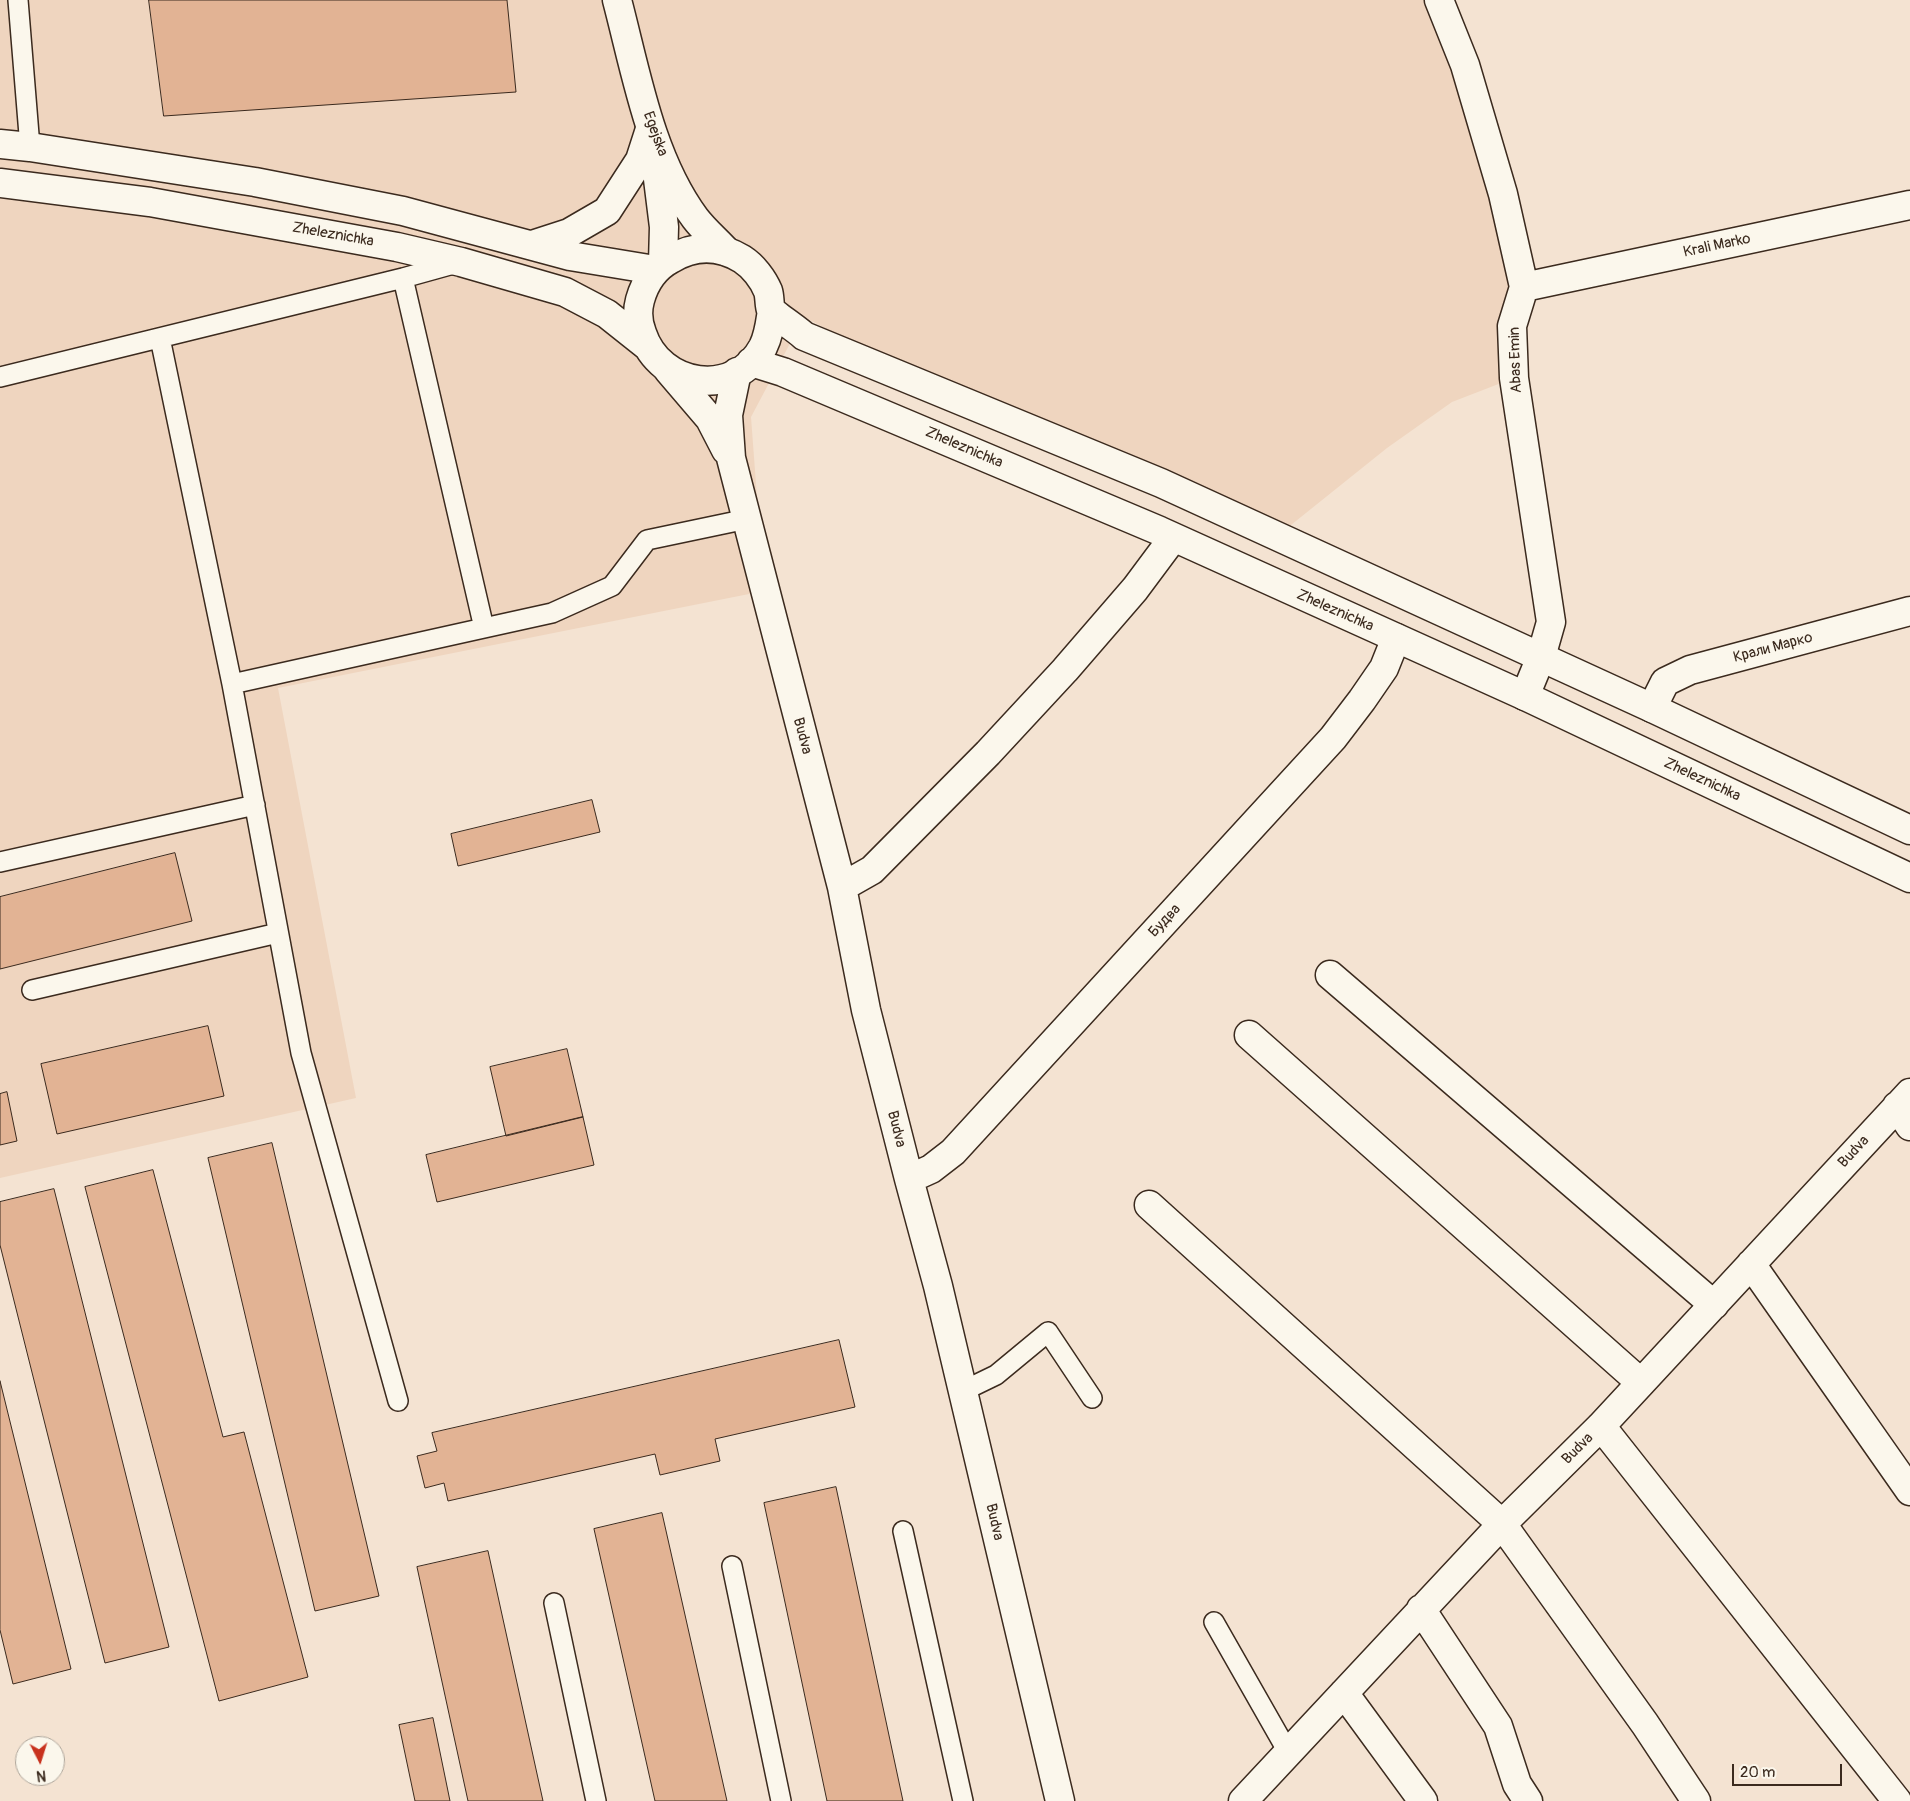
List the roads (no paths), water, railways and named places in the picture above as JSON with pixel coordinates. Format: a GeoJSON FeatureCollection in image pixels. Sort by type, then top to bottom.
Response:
{"type":"FeatureCollection","features":[{"type":"Feature","properties":{"kind":"street","name":"Egejska"},"geometry":{"type":"LineString","coordinates":[[618,0],[650,129],[673,180],[695,218],[726,251]]}},
{"type":"Feature","properties":{"kind":"street","name":"Abas Emin"},"geometry":{"type":"LineString","coordinates":[[1439,0],[1465,65],[1503,194],[1524,287],[1512,326],[1514,378],[1551,622],[1541,658],[1525,696]]}},
{"type":"Feature","properties":{"kind":"street"},"geometry":{"type":"LineString","coordinates":[[532,245],[569,233],[606,211],[640,160],[650,129]]}},
{"type":"Feature","properties":{"kind":"street"},"geometry":{"type":"LineString","coordinates":[[650,129],[660,188],[664,227],[659,267]]}},
{"type":"Feature","properties":{"kind":"street"},"geometry":{"type":"LineString","coordinates":[[0,144],[273,185],[403,211],[570,256],[659,267],[682,252],[704,248],[726,251],[744,260],[758,274],[768,291],[772,310],[770,329],[763,347],[744,367],[728,415],[730,458]]}},
{"type":"Feature","properties":{"kind":"street","name":"Zheleznichka"},"geometry":{"type":"LineString","coordinates":[[0,184],[150,202],[398,247],[461,262],[565,292],[607,314],[646,345]]}},
{"type":"Feature","properties":{"kind":"street","name":"Krali Marko"},"geometry":{"type":"LineString","coordinates":[[1524,287],[1910,205]]}},
{"type":"Feature","properties":{"kind":"street","name":"Zheleznichka"},"geometry":{"type":"LineString","coordinates":[[659,267],[644,287],[639,306],[639,326],[646,345],[656,360],[669,371],[685,378],[703,381],[721,378],[744,367],[784,372],[1174,538],[1525,696],[1910,878]]}},
{"type":"Feature","properties":{"kind":"street"},"geometry":{"type":"LineString","coordinates":[[772,310],[804,336],[1161,483],[1652,708],[1910,830]]}},
{"type":"Feature","properties":{"kind":"street"},"geometry":{"type":"LineString","coordinates":[[669,371],[710,419],[730,458]]}},
{"type":"Feature","properties":{"kind":"street","name":"Budva"},"geometry":{"type":"LineString","coordinates":[[730,458],[842,887],[866,1010],[908,1179],[938,1286],[1060,1801]]}},
{"type":"Feature","properties":{"kind":"street"},"geometry":{"type":"LineString","coordinates":[[842,887],[872,870],[988,753],[1065,670],[1122,604],[1174,538]]}},
{"type":"Feature","properties":{"kind":"street","name":"Крали Марко"},"geometry":{"type":"LineString","coordinates":[[1652,708],[1666,682],[1690,670],[1910,611]]}},
{"type":"Feature","properties":{"kind":"street","name":"Будва"},"geometry":{"type":"LineString","coordinates":[[908,1179],[931,1169],[953,1152],[1333,738],[1384,668],[1396,638]]}},
{"type":"Feature","properties":{"kind":"street"},"geometry":{"type":"LineString","coordinates":[[1330,975],[1714,1305]]}},
{"type":"Feature","properties":{"kind":"street"},"geometry":{"type":"LineString","coordinates":[[1249,1035],[1640,1382]]}},
{"type":"Feature","properties":{"kind":"street","name":"Budva"},"geometry":{"type":"LineString","coordinates":[[1242,1801],[1502,1524],[1601,1426],[1751,1264],[1905,1108]]}},
{"type":"Feature","properties":{"kind":"street"},"geometry":{"type":"LineString","coordinates":[[1149,1205],[1502,1524],[1645,1724],[1696,1801]]}},
{"type":"Feature","properties":{"kind":"street"},"geometry":{"type":"LineString","coordinates":[[1751,1264],[1910,1491]]}},
{"type":"Feature","properties":{"kind":"street"},"geometry":{"type":"LineString","coordinates":[[1601,1426],[1897,1801]]}},
{"type":"Feature","properties":{"kind":"street"},"geometry":{"type":"LineString","coordinates":[[1421,1609],[1498,1726],[1517,1784],[1528,1801]]}},
{"type":"Feature","properties":{"kind":"street"},"geometry":{"type":"LineString","coordinates":[[1344,1693],[1422,1801]]}},
{"type":"Feature","properties":{"kind":"lane"},"geometry":{"type":"LineString","coordinates":[[18,0],[30,147]]}},
{"type":"Feature","properties":{"kind":"lane"},"geometry":{"type":"LineString","coordinates":[[0,377],[461,262]]}},
{"type":"Feature","properties":{"kind":"lane"},"geometry":{"type":"LineString","coordinates":[[403,278],[484,628]]}},
{"type":"Feature","properties":{"kind":"lane"},"geometry":{"type":"LineString","coordinates":[[160,338],[232,684],[300,1053],[398,1401]]}},
{"type":"Feature","properties":{"kind":"lane"},"geometry":{"type":"LineString","coordinates":[[232,684],[552,613],[612,586],[647,540],[746,519]]}},
{"type":"Feature","properties":{"kind":"lane"},"geometry":{"type":"LineString","coordinates":[[0,862],[254,804]]}},
{"type":"Feature","properties":{"kind":"lane"},"geometry":{"type":"LineString","coordinates":[[32,990],[278,933]]}},
{"type":"Feature","properties":{"kind":"lane"},"geometry":{"type":"LineString","coordinates":[[963,1390],[996,1375],[1048,1332],[1092,1398]]}},
{"type":"Feature","properties":{"kind":"lane"},"geometry":{"type":"LineString","coordinates":[[903,1531],[963,1801]]}},
{"type":"Feature","properties":{"kind":"lane"},"geometry":{"type":"LineString","coordinates":[[732,1566],[781,1801]]}},
{"type":"Feature","properties":{"kind":"lane"},"geometry":{"type":"LineString","coordinates":[[554,1603],[596,1801]]}},
{"type":"Feature","properties":{"kind":"lane"},"geometry":{"type":"LineString","coordinates":[[1214,1622],[1288,1752]]}}]}
